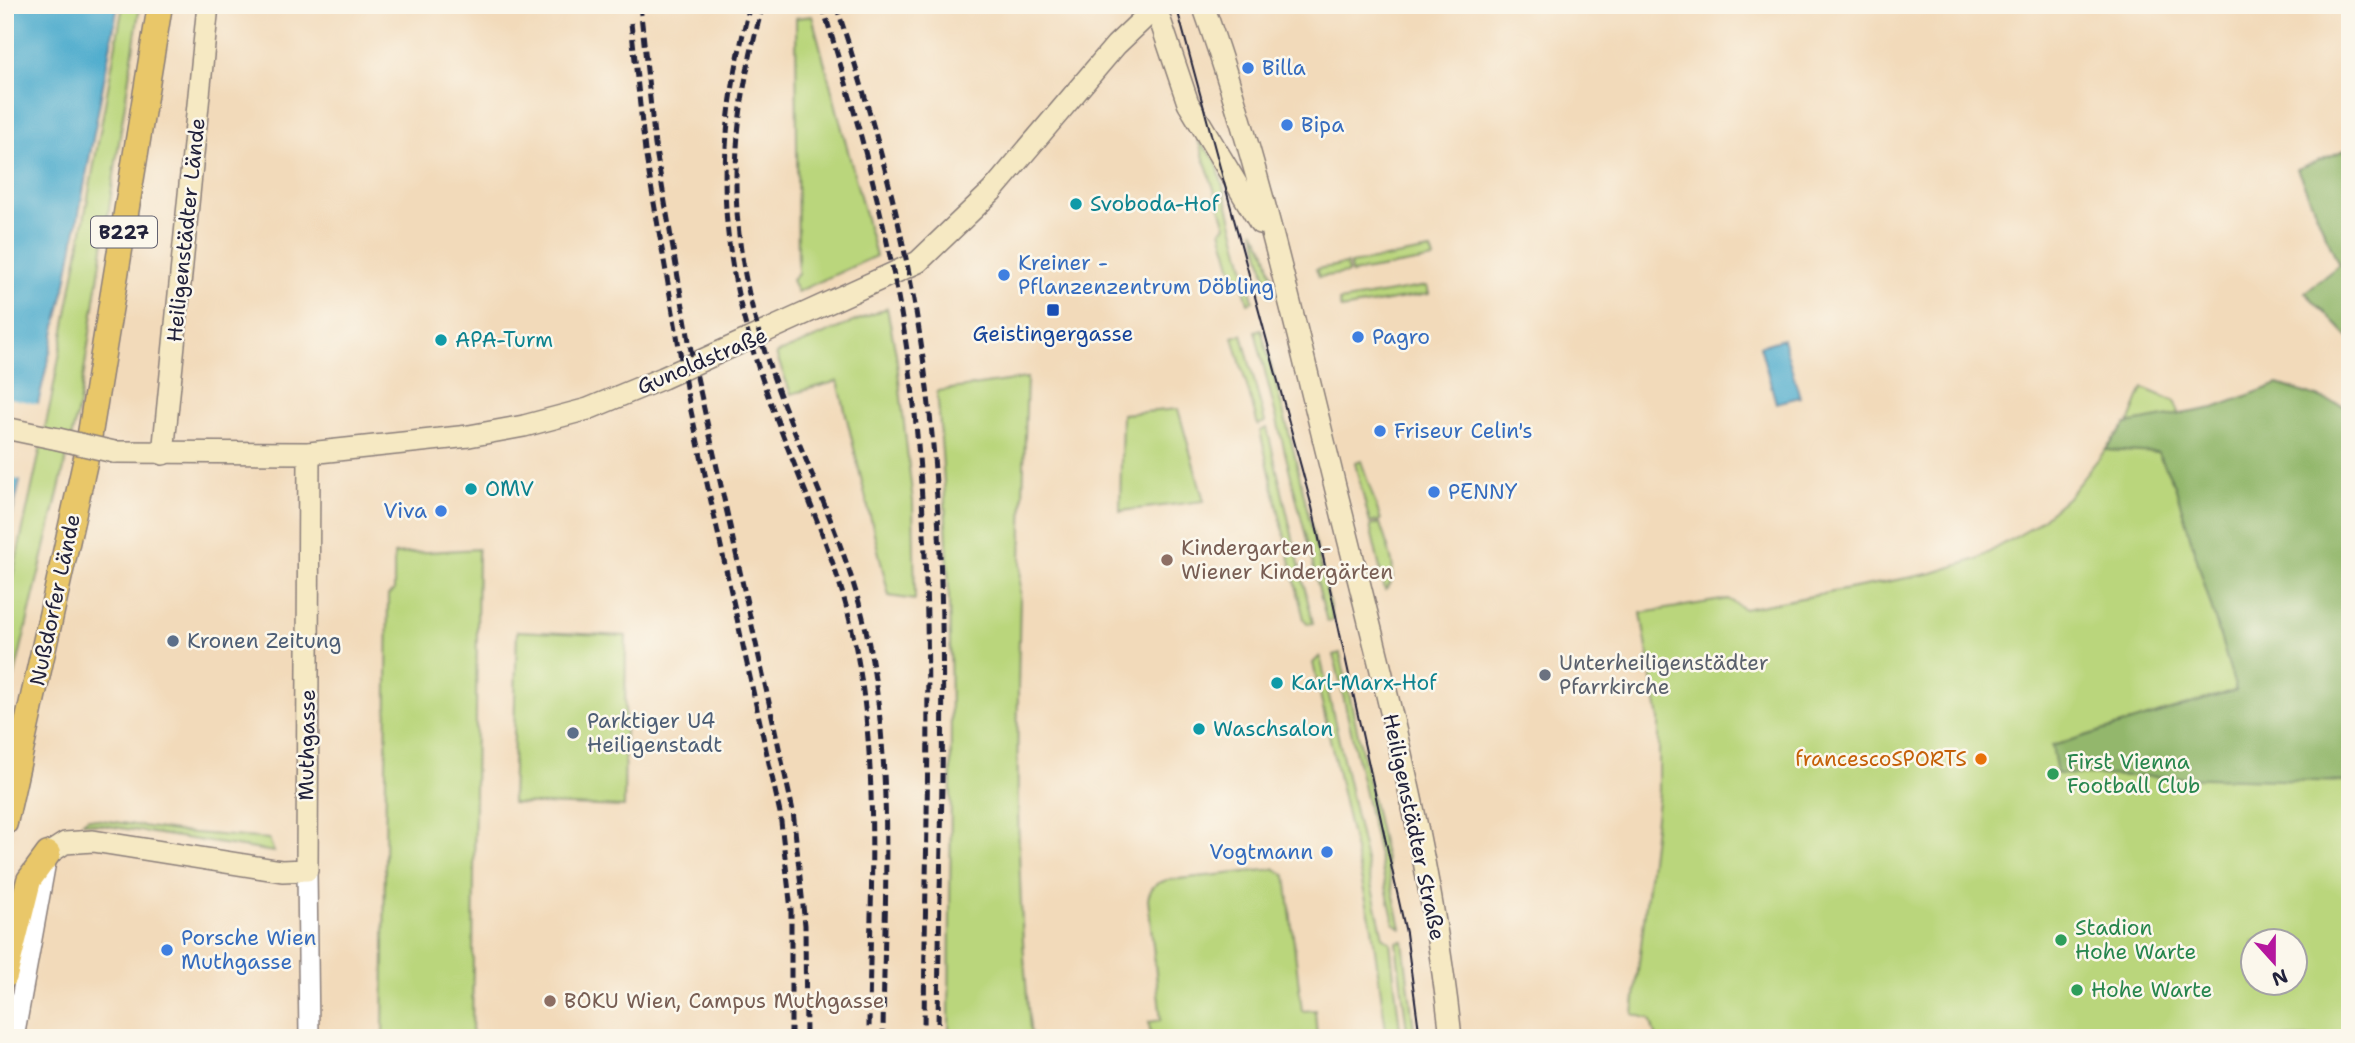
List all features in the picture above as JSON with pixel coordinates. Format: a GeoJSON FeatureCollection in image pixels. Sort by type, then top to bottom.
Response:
{"type":"FeatureCollection","features":[{"type":"Feature","properties":{"kind":"highway","name":"Nußdorfer Lände"},"geometry":{"type":"LineString","coordinates":[[5,824],[86,458],[160,5]]}},
{"type":"Feature","properties":{"kind":"highway"},"geometry":{"type":"LineString","coordinates":[[5,976],[29,880],[48,854]]}},
{"type":"Feature","properties":{"kind":"main road","name":"Heiligenstädter Lände"},"geometry":{"type":"LineString","coordinates":[[163,454],[208,5]]}},
{"type":"Feature","properties":{"kind":"main road","name":"Heiligenstädter Straße"},"geometry":{"type":"LineString","coordinates":[[1203,5],[1253,159],[1389,711],[1437,927],[1451,1038]]}},
{"type":"Feature","properties":{"kind":"main road","name":"Gunoldstraße"},"geometry":{"type":"LineString","coordinates":[[5,428],[120,453],[309,453],[469,436],[524,426],[589,409],[776,329],[918,262],[992,191],[1116,45],[1156,6]]}},
{"type":"Feature","properties":{"kind":"main road","name":"Heiligenstädter Straße"},"geometry":{"type":"LineString","coordinates":[[1156,6],[1188,103],[1247,197],[1275,252]]}},
{"type":"Feature","properties":{"kind":"main road","name":"Muthgasse"},"geometry":{"type":"LineString","coordinates":[[307,870],[309,453]]}},
{"type":"Feature","properties":{"kind":"main road"},"geometry":{"type":"LineString","coordinates":[[48,854],[65,843],[93,841],[282,871],[307,870]]}},
{"type":"Feature","properties":{"kind":"street"},"geometry":{"type":"LineString","coordinates":[[14,1038],[48,854]]}},
{"type":"Feature","properties":{"kind":"street","name":"Muthgasse"},"geometry":{"type":"LineString","coordinates":[[307,870],[309,1038]]}},
{"type":"Feature","properties":{"kind":"green space"},"geometry":{"type":"Polygon","coordinates":[[[123,5],[140,5],[79,405],[5,716],[5,611],[52,396],[123,5]]]}},
{"type":"Feature","properties":{"kind":"green space"},"geometry":{"type":"Polygon","coordinates":[[[812,16],[876,256],[797,292],[792,280],[798,274],[796,18],[812,16]]]}},
{"type":"Feature","properties":{"kind":"green space"},"geometry":{"type":"Polygon","coordinates":[[[1198,140],[1216,160],[1253,301],[1248,303],[1242,281],[1233,272],[1221,230],[1226,226],[1198,140]]]}},
{"type":"Feature","properties":{"kind":"green space"},"geometry":{"type":"Polygon","coordinates":[[[2350,148],[2350,339],[2305,292],[2339,265],[2297,169],[2350,148]]]}},
{"type":"Feature","properties":{"kind":"green space"},"geometry":{"type":"Polygon","coordinates":[[[1254,230],[1266,252],[1277,294],[1270,296],[1254,230]]]}},
{"type":"Feature","properties":{"kind":"green space"},"geometry":{"type":"Polygon","coordinates":[[[1431,250],[1434,259],[1351,273],[1350,264],[1431,250]]]}},
{"type":"Feature","properties":{"kind":"green space"},"geometry":{"type":"Polygon","coordinates":[[[1347,264],[1348,273],[1319,277],[1316,269],[1347,264]]]}},
{"type":"Feature","properties":{"kind":"green space"},"geometry":{"type":"Polygon","coordinates":[[[1427,286],[1429,294],[1341,309],[1339,301],[1427,286]]]}},
{"type":"Feature","properties":{"kind":"green space"},"geometry":{"type":"Polygon","coordinates":[[[887,308],[896,354],[913,502],[915,600],[889,596],[838,381],[791,394],[776,354],[887,308]]]}},
{"type":"Feature","properties":{"kind":"green space"},"geometry":{"type":"Polygon","coordinates":[[[1261,329],[1292,444],[1333,620],[1327,622],[1255,331],[1261,329]]]}},
{"type":"Feature","properties":{"kind":"green space"},"geometry":{"type":"Polygon","coordinates":[[[1242,334],[1265,422],[1258,425],[1233,337],[1242,334]]]}},
{"type":"Feature","properties":{"kind":"green space"},"geometry":{"type":"Polygon","coordinates":[[[1027,378],[1019,626],[1018,791],[1024,956],[1031,1038],[949,1038],[950,633],[937,391],[1027,378]]]}},
{"type":"Feature","properties":{"kind":"green space"},"geometry":{"type":"Polygon","coordinates":[[[2278,384],[2350,408],[2350,782],[2057,774],[2052,746],[2236,690],[2175,486],[2158,453],[2106,450],[2126,424],[2214,408],[2278,384]]]}},
{"type":"Feature","properties":{"kind":"green space","name":"First Vienna Football Club"},"geometry":{"type":"Polygon","coordinates":[[[2143,388],[2174,401],[2189,436],[2350,610],[2350,1038],[1656,1038],[1650,1019],[1633,1014],[1659,791],[1659,719],[1641,613],[1728,599],[1744,609],[1933,573],[1977,559],[2033,527],[2067,498],[2126,424],[2164,447],[2160,441],[2129,423],[2143,388]]]}},
{"type":"Feature","properties":{"kind":"green space"},"geometry":{"type":"Polygon","coordinates":[[[1178,409],[1204,501],[1120,511],[1122,414],[1178,409]]]}},
{"type":"Feature","properties":{"kind":"green space"},"geometry":{"type":"Polygon","coordinates":[[[1267,428],[1313,623],[1308,624],[1304,619],[1260,431],[1267,428]]]}},
{"type":"Feature","properties":{"kind":"green space"},"geometry":{"type":"Polygon","coordinates":[[[1361,461],[1381,520],[1370,523],[1355,463],[1361,461]]]}},
{"type":"Feature","properties":{"kind":"green space"},"geometry":{"type":"Polygon","coordinates":[[[1380,523],[1393,568],[1393,576],[1385,590],[1370,526],[1380,523]]]}},
{"type":"Feature","properties":{"kind":"green space"},"geometry":{"type":"Polygon","coordinates":[[[478,549],[472,1038],[383,1038],[388,595],[394,591],[394,554],[478,549]]]}},
{"type":"Feature","properties":{"kind":"green space"},"geometry":{"type":"Polygon","coordinates":[[[517,631],[626,636],[624,807],[512,803],[517,631]]]}},
{"type":"Feature","properties":{"kind":"green space"},"geometry":{"type":"Polygon","coordinates":[[[1340,653],[1401,928],[1394,923],[1334,655],[1340,653]]]}},
{"type":"Feature","properties":{"kind":"green space"},"geometry":{"type":"Polygon","coordinates":[[[1320,656],[1383,937],[1390,942],[1401,1038],[1387,1038],[1372,927],[1313,663],[1320,656]]]}},
{"type":"Feature","properties":{"kind":"green space"},"geometry":{"type":"Polygon","coordinates":[[[88,818],[182,832],[269,839],[274,852],[83,822],[88,818]]]}},
{"type":"Feature","properties":{"kind":"green space"},"geometry":{"type":"Polygon","coordinates":[[[1275,869],[1286,876],[1302,1011],[1315,1010],[1317,1038],[1151,1038],[1149,1022],[1161,1020],[1148,899],[1152,888],[1168,880],[1275,869]]]}},
{"type":"Feature","properties":{"kind":"green space"},"geometry":{"type":"Polygon","coordinates":[[[1403,941],[1415,1038],[1408,1038],[1396,942],[1403,941]]]}},
{"type":"Feature","properties":{"kind":"water"},"geometry":{"type":"Polygon","coordinates":[[[5,5],[118,5],[66,283],[5,546],[5,5]]]}},
{"type":"Feature","properties":{"kind":"water"},"geometry":{"type":"Polygon","coordinates":[[[1783,339],[1800,397],[1776,403],[1760,346],[1783,339]]]}},
{"type":"Feature","properties":{"kind":"pier"},"geometry":{"type":"Polygon","coordinates":[[[5,397],[42,405],[24,481],[5,477],[5,397]]]}},
{"type":"Feature","properties":{"kind":"tram line"},"geometry":{"type":"LineString","coordinates":[[1176,5],[1312,507],[1406,933],[1420,1038]]}},
{"type":"Feature","properties":{"kind":"railway"},"geometry":{"type":"LineString","coordinates":[[640,5],[655,145],[689,341],[793,811],[805,925],[806,1038]]}},
{"type":"Feature","properties":{"kind":"railway"},"geometry":{"type":"LineString","coordinates":[[750,5],[737,62],[729,116],[725,166],[726,215],[732,264],[758,365],[837,576],[852,630],[861,680],[871,782],[869,1038]]}},
{"type":"Feature","properties":{"kind":"railway"},"geometry":{"type":"LineString","coordinates":[[763,5],[741,105],[736,199],[740,245],[761,340],[848,569],[866,630],[875,680],[884,782],[886,884],[883,1038]]}},
{"type":"Feature","properties":{"kind":"railway"},"geometry":{"type":"LineString","coordinates":[[822,5],[862,141],[885,232],[903,324],[919,454],[928,704],[924,1038]]}},
{"type":"Feature","properties":{"kind":"railway"},"geometry":{"type":"LineString","coordinates":[[836,5],[877,138],[909,273],[924,365],[933,448],[939,532],[943,701],[938,1038]]}},
{"type":"Feature","properties":{"kind":"railway"},"geometry":{"type":"LineString","coordinates":[[631,23],[645,151],[687,393],[780,813],[791,910],[791,1038]]}},
{"type":"Feature","properties":{"kind":"place","name":"Billa"},"geometry":{"type":"Point","coordinates":[1248,68]}},
{"type":"Feature","properties":{"kind":"place","name":"Bipa"},"geometry":{"type":"Point","coordinates":[1287,125]}},
{"type":"Feature","properties":{"kind":"place","name":"Svoboda-Hof"},"geometry":{"type":"Point","coordinates":[1076,204]}},
{"type":"Feature","properties":{"kind":"place","name":"Kreiner - Pflanzenzentrum Döbling"},"geometry":{"type":"Point","coordinates":[1004,275]}},
{"type":"Feature","properties":{"kind":"place","name":"Geistingergasse"},"geometry":{"type":"Point","coordinates":[1053,310]}},
{"type":"Feature","properties":{"kind":"place","name":"Pagro"},"geometry":{"type":"Point","coordinates":[1358,337]}},
{"type":"Feature","properties":{"kind":"place","name":"APA-Turm"},"geometry":{"type":"Point","coordinates":[441,340]}},
{"type":"Feature","properties":{"kind":"place","name":"Friseur Celin's"},"geometry":{"type":"Point","coordinates":[1380,431]}},
{"type":"Feature","properties":{"kind":"place","name":"OMV"},"geometry":{"type":"Point","coordinates":[471,489]}},
{"type":"Feature","properties":{"kind":"place","name":"PENNY"},"geometry":{"type":"Point","coordinates":[1434,492]}},
{"type":"Feature","properties":{"kind":"place","name":"Viva"},"geometry":{"type":"Point","coordinates":[441,511]}},
{"type":"Feature","properties":{"kind":"place","name":"Kindergarten - Wiener Kindergärten"},"geometry":{"type":"Point","coordinates":[1167,560]}},
{"type":"Feature","properties":{"kind":"place","name":"Kronen Zeitung"},"geometry":{"type":"Point","coordinates":[173,641]}},
{"type":"Feature","properties":{"kind":"place","name":"Unterheiligenstädter Pfarrkirche"},"geometry":{"type":"Point","coordinates":[1545,675]}},
{"type":"Feature","properties":{"kind":"place","name":"Karl-Marx-Hof"},"geometry":{"type":"Point","coordinates":[1277,683]}},
{"type":"Feature","properties":{"kind":"place","name":"Waschsalon"},"geometry":{"type":"Point","coordinates":[1199,729]}},
{"type":"Feature","properties":{"kind":"place","name":"Parktiger U4 Heiligenstadt"},"geometry":{"type":"Point","coordinates":[573,733]}},
{"type":"Feature","properties":{"kind":"place","name":"francescoSPORTS"},"geometry":{"type":"Point","coordinates":[1981,759]}},
{"type":"Feature","properties":{"kind":"place","name":"First Vienna Football Club"},"geometry":{"type":"Point","coordinates":[2053,774]}},
{"type":"Feature","properties":{"kind":"place","name":"Vogtmann"},"geometry":{"type":"Point","coordinates":[1327,852]}},
{"type":"Feature","properties":{"kind":"place","name":"Stadion Hohe Warte"},"geometry":{"type":"Point","coordinates":[2061,940]}},
{"type":"Feature","properties":{"kind":"place","name":"Porsche Wien Muthgasse"},"geometry":{"type":"Point","coordinates":[167,950]}},
{"type":"Feature","properties":{"kind":"place","name":"Hohe Warte"},"geometry":{"type":"Point","coordinates":[2077,990]}},
{"type":"Feature","properties":{"kind":"place","name":"BOKU Wien, Campus Muthgasse"},"geometry":{"type":"Point","coordinates":[550,1001]}}]}
